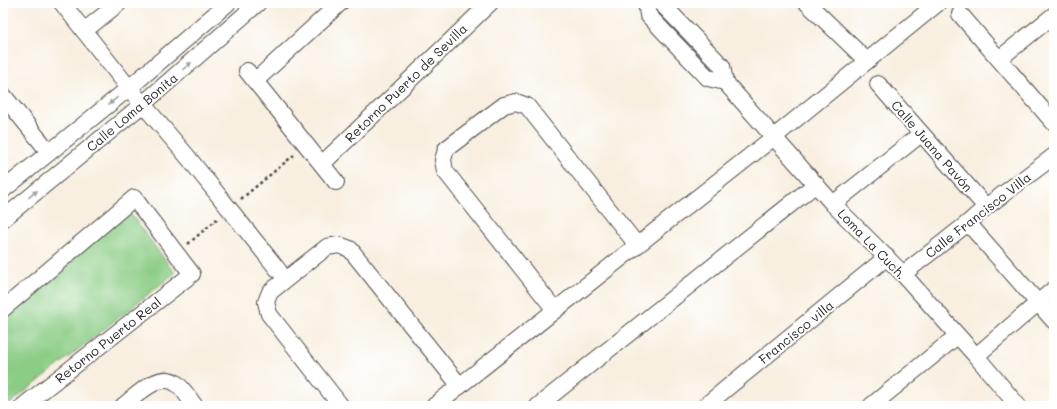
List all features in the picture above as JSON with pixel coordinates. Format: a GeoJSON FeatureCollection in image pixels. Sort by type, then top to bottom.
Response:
{"type":"FeatureCollection","features":[{"type":"Feature","properties":{"kind":"street"},"geometry":{"type":"LineString","coordinates":[[62,3],[129,88],[230,208],[279,271]]}},
{"type":"Feature","properties":{"kind":"street"},"geometry":{"type":"LineString","coordinates":[[84,31],[119,3]]}},
{"type":"Feature","properties":{"kind":"street","name":"Calle Loma Bonita"},"geometry":{"type":"LineString","coordinates":[[3,190],[129,88],[228,3]]}},
{"type":"Feature","properties":{"kind":"street","name":"Calle Loma Bonita"},"geometry":{"type":"LineString","coordinates":[[3,219],[143,104],[258,3]]}},
{"type":"Feature","properties":{"kind":"street"},"geometry":{"type":"LineString","coordinates":[[336,182],[251,76],[340,3]]}},
{"type":"Feature","properties":{"kind":"street","name":"Retorno Puerto de Sevilla"},"geometry":{"type":"LineString","coordinates":[[322,164],[490,3]]}},
{"type":"Feature","properties":{"kind":"street"},"geometry":{"type":"LineString","coordinates":[[646,3],[648,15],[708,78],[725,82]]}},
{"type":"Feature","properties":{"kind":"street","name":"Loma La Cuch."},"geometry":{"type":"LineString","coordinates":[[661,3],[722,66],[725,82],[833,204],[903,274],[1018,406]]}},
{"type":"Feature","properties":{"kind":"street"},"geometry":{"type":"LineString","coordinates":[[807,3],[867,61]]}},
{"type":"Feature","properties":{"kind":"street"},"geometry":{"type":"LineString","coordinates":[[434,406],[774,137],[938,3]]}},
{"type":"Feature","properties":{"kind":"street"},"geometry":{"type":"LineString","coordinates":[[960,14],[1054,123]]}},
{"type":"Feature","properties":{"kind":"street"},"geometry":{"type":"LineString","coordinates":[[999,59],[1054,15]]}},
{"type":"Feature","properties":{"kind":"street","name":"Calle Juana Pavón"},"geometry":{"type":"LineString","coordinates":[[878,84],[986,207]]}},
{"type":"Feature","properties":{"kind":"street"},"geometry":{"type":"LineString","coordinates":[[3,95],[49,152]]}},
{"type":"Feature","properties":{"kind":"street"},"geometry":{"type":"LineString","coordinates":[[555,310],[445,171],[443,160],[446,149],[504,104],[516,102],[526,106],[637,245]]}},
{"type":"Feature","properties":{"kind":"street"},"geometry":{"type":"LineString","coordinates":[[833,204],[921,134]]}},
{"type":"Feature","properties":{"kind":"street","name":"Calle Francisco Villa"},"geometry":{"type":"LineString","coordinates":[[903,274],[986,207],[1054,156]]}},
{"type":"Feature","properties":{"kind":"street"},"geometry":{"type":"LineString","coordinates":[[538,406],[816,184]]}},
{"type":"Feature","properties":{"kind":"street","name":"Retorno Puerto Real"},"geometry":{"type":"LineString","coordinates":[[3,309],[134,198],[192,274],[23,406]]}},
{"type":"Feature","properties":{"kind":"street"},"geometry":{"type":"LineString","coordinates":[[968,223],[1054,321]]}},
{"type":"Feature","properties":{"kind":"street"},"geometry":{"type":"LineString","coordinates":[[341,406],[268,314],[266,302],[270,292],[327,247],[339,245],[350,249],[460,386]]}},
{"type":"Feature","properties":{"kind":"street","name":"Francisco villa"},"geometry":{"type":"LineString","coordinates":[[705,406],[887,257]]}},
{"type":"Feature","properties":{"kind":"street"},"geometry":{"type":"LineString","coordinates":[[976,356],[1054,289]]}},
{"type":"Feature","properties":{"kind":"street"},"geometry":{"type":"LineString","coordinates":[[871,406],[957,336]]}},
{"type":"Feature","properties":{"kind":"street"},"geometry":{"type":"LineString","coordinates":[[123,406],[154,382],[166,380],[176,383],[195,406]]}},
{"type":"Feature","properties":{"kind":"green space"},"geometry":{"type":"Polygon","coordinates":[[[127,209],[175,273],[7,406],[3,406],[3,318],[127,209]]]}}]}
